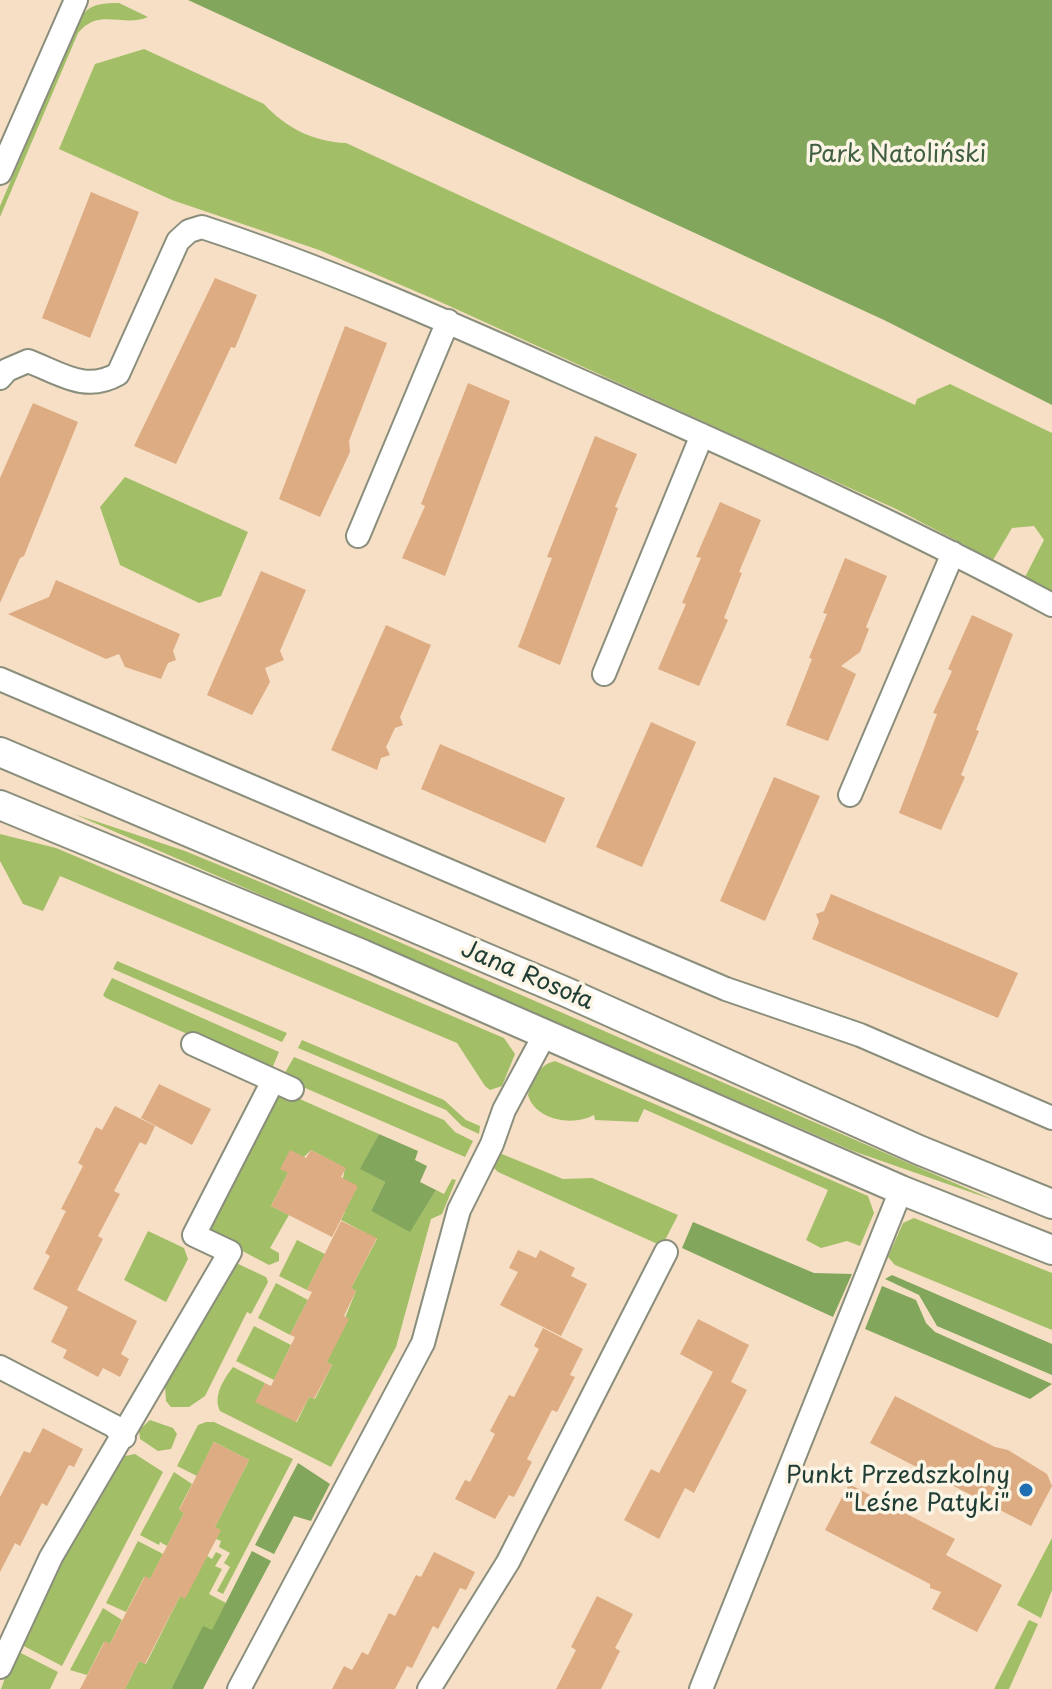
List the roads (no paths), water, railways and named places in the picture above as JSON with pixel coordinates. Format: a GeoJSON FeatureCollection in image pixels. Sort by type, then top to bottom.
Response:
{"type":"FeatureCollection","features":[{"type":"Feature","properties":{"kind":"street"},"geometry":{"type":"LineString","coordinates":[[0,173],[76,0]]}},
{"type":"Feature","properties":{"kind":"street"},"geometry":{"type":"LineString","coordinates":[[0,378],[7,370],[28,361],[88,384],[102,384],[118,374],[178,241],[189,231],[202,227],[344,277],[448,321],[702,435],[953,553],[1052,605]]}},
{"type":"Feature","properties":{"kind":"street"},"geometry":{"type":"LineString","coordinates":[[358,536],[448,321]]}},
{"type":"Feature","properties":{"kind":"street"},"geometry":{"type":"LineString","coordinates":[[604,674],[702,435]]}},
{"type":"Feature","properties":{"kind":"street"},"geometry":{"type":"LineString","coordinates":[[850,795],[953,553]]}},
{"type":"Feature","properties":{"kind":"street"},"geometry":{"type":"LineString","coordinates":[[0,679],[726,989],[860,1035],[1052,1118]]}},
{"type":"Feature","properties":{"kind":"street","name":"Jana Rosoła"},"geometry":{"type":"LineString","coordinates":[[0,752],[566,992],[919,1150],[1052,1204]]}},
{"type":"Feature","properties":{"kind":"street","name":"Jana Rosoła"},"geometry":{"type":"LineString","coordinates":[[0,805],[362,954],[901,1190],[1052,1250]]}},
{"type":"Feature","properties":{"kind":"street"},"geometry":{"type":"LineString","coordinates":[[239,1689],[423,1343],[437,1303],[459,1210],[492,1144],[504,1110],[545,1034]]}},
{"type":"Feature","properties":{"kind":"street"},"geometry":{"type":"LineString","coordinates":[[0,1667],[48,1563],[230,1252],[194,1235],[283,1085],[193,1044]]}},
{"type":"Feature","properties":{"kind":"street"},"geometry":{"type":"LineString","coordinates":[[701,1689],[901,1190]]}},
{"type":"Feature","properties":{"kind":"street"},"geometry":{"type":"LineString","coordinates":[[429,1689],[508,1562],[666,1252]]}},
{"type":"Feature","properties":{"kind":"street"},"geometry":{"type":"LineString","coordinates":[[0,1367],[114,1426],[124,1437]]}},
{"type":"Feature","properties":{"kind":"place","name":"Punkt Przedszkolny \"Leśne Patyki\""},"geometry":{"type":"Point","coordinates":[1026,1490]}},
{"type":"Feature","properties":{"kind":"park label","name":"Park Natoliński"},"geometry":{"type":"Point","coordinates":[897,155]}}]}
